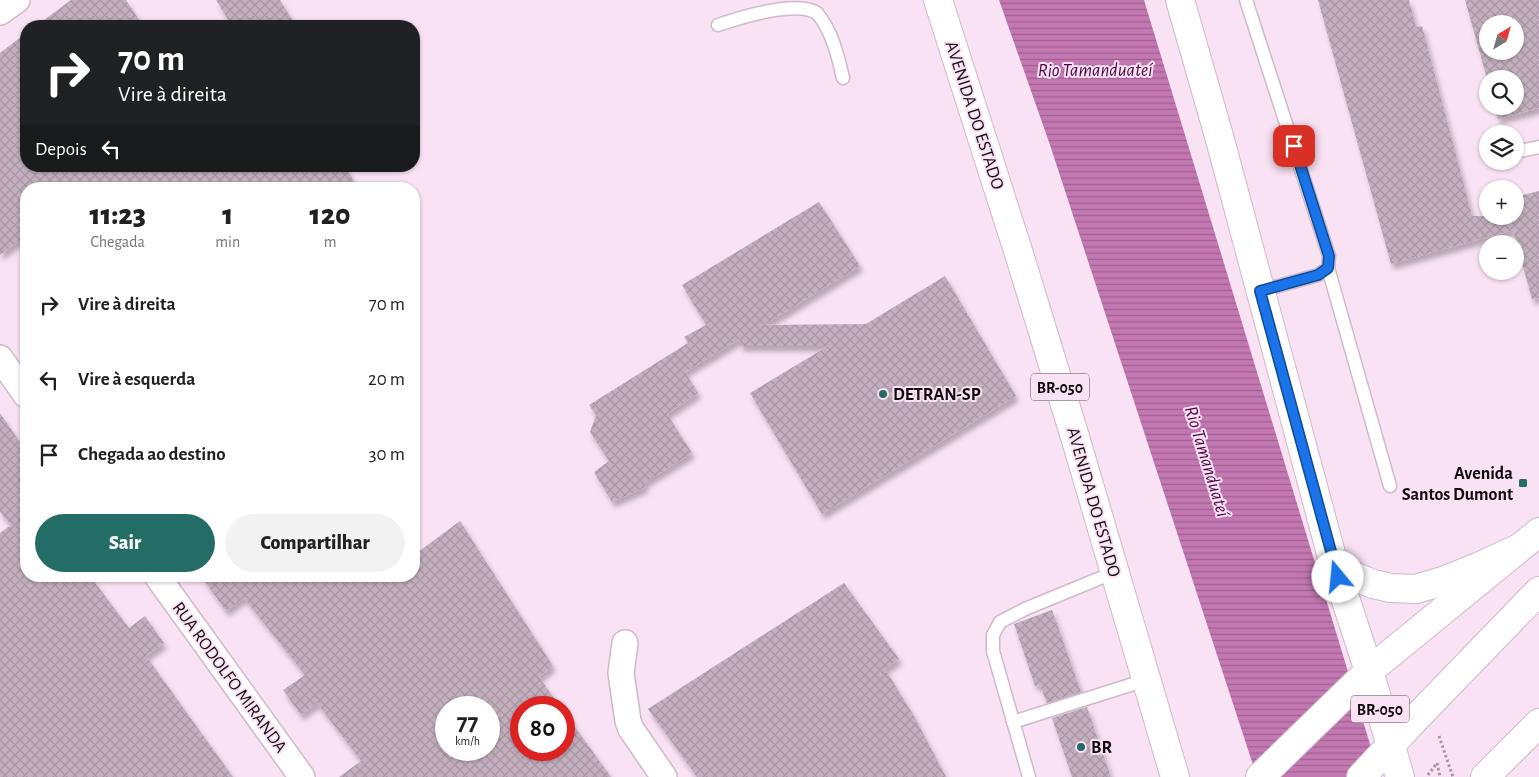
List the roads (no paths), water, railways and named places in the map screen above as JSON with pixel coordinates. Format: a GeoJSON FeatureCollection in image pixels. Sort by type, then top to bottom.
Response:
{"type":"FeatureCollection","features":[{"type":"Feature","properties":{"kind":"main road","name":"AVENIDA DO ESTADO"},"geometry":{"type":"LineString","coordinates":[[938,0],[1023,266],[1115,572],[1174,777]]}},
{"type":"Feature","properties":{"kind":"main road","name":"BR-050"},"geometry":{"type":"LineString","coordinates":[[1180,0],[1333,561],[1362,678],[1385,750],[1400,777]]}},
{"type":"Feature","properties":{"kind":"main road"},"geometry":{"type":"LineString","coordinates":[[1260,777],[1362,678],[1539,532]]}},
{"type":"Feature","properties":{"kind":"main road"},"geometry":{"type":"LineString","coordinates":[[1333,561],[1354,576],[1373,584],[1391,588],[1416,589],[1443,581],[1517,549]]}},
{"type":"Feature","properties":{"kind":"main road"},"geometry":{"type":"LineString","coordinates":[[1361,777],[1539,591]]}},
{"type":"Feature","properties":{"kind":"main road"},"geometry":{"type":"LineString","coordinates":[[1485,777],[1539,723]]}},
{"type":"Feature","properties":{"kind":"street"},"geometry":{"type":"LineString","coordinates":[[0,12],[16,0]]}},
{"type":"Feature","properties":{"kind":"street"},"geometry":{"type":"LineString","coordinates":[[0,358],[20,386]]}},
{"type":"Feature","properties":{"kind":"street","name":"RUA RODOLFO MIRANDA"},"geometry":{"type":"LineString","coordinates":[[161,582],[302,777]]}},
{"type":"Feature","properties":{"kind":"street"},"geometry":{"type":"LineString","coordinates":[[625,643],[621,673],[628,721],[664,777]]}},
{"type":"Feature","properties":{"kind":"lane"},"geometry":{"type":"LineString","coordinates":[[1246,0],[1329,256],[1328,268],[1390,486]]}},
{"type":"Feature","properties":{"kind":"lane"},"geometry":{"type":"LineString","coordinates":[[718,25],[774,6],[798,4],[807,7],[816,12],[831,37],[844,78]]}},
{"type":"Feature","properties":{"kind":"lane"},"geometry":{"type":"LineString","coordinates":[[1524,150],[1539,147]]}},
{"type":"Feature","properties":{"kind":"lane"},"geometry":{"type":"LineString","coordinates":[[1260,291],[1318,275],[1328,268]]}},
{"type":"Feature","properties":{"kind":"lane"},"geometry":{"type":"LineString","coordinates":[[1029,777],[994,651],[992,635],[1000,622],[1025,608],[1115,572]]}},
{"type":"Feature","properties":{"kind":"lane"},"geometry":{"type":"LineString","coordinates":[[1013,722],[1146,680]]}},
{"type":"Feature","properties":{"kind":"water","name":"Rio Tamanduateí"},"geometry":{"type":"Polygon","coordinates":[[[999,0],[1144,0],[1380,777],[1257,777],[1050,145],[999,0]]]}},
{"type":"Feature","properties":{"kind":"place","name":"DETRAN-SP"},"geometry":{"type":"Point","coordinates":[883,394]}},
{"type":"Feature","properties":{"kind":"place","name":"Avenida Santos Dumont"},"geometry":{"type":"Point","coordinates":[1523,483]}},
{"type":"Feature","properties":{"kind":"place","name":"BR"},"geometry":{"type":"Point","coordinates":[1081,747]}}]}
